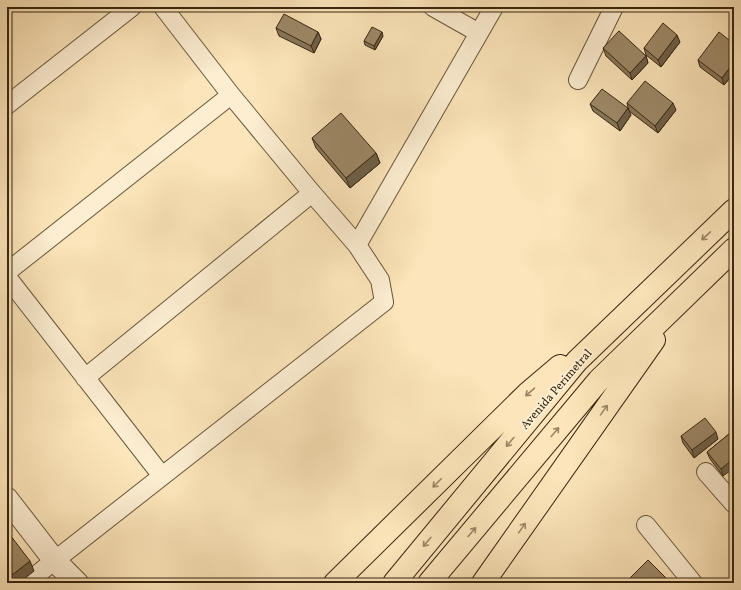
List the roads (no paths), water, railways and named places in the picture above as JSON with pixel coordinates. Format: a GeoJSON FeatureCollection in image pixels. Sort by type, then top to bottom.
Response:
{"type":"FeatureCollection","features":[{"type":"Feature","properties":{"kind":"main road","name":"Avenida Perimetral"},"geometry":{"type":"LineString","coordinates":[[394,583],[577,361],[734,210]]}},
{"type":"Feature","properties":{"kind":"main road"},"geometry":{"type":"LineString","coordinates":[[429,583],[598,380],[734,249]]}},
{"type":"Feature","properties":{"kind":"main road"},"geometry":{"type":"LineString","coordinates":[[484,583],[687,294]]}},
{"type":"Feature","properties":{"kind":"main road"},"geometry":{"type":"LineString","coordinates":[[335,583],[527,394],[635,304]]}},
{"type":"Feature","properties":{"kind":"street"},"geometry":{"type":"LineString","coordinates":[[7,105],[132,7]]}},
{"type":"Feature","properties":{"kind":"street"},"geometry":{"type":"LineString","coordinates":[[26,583],[384,302],[380,280],[357,245],[231,95],[163,7]]}},
{"type":"Feature","properties":{"kind":"street"},"geometry":{"type":"LineString","coordinates":[[433,7],[479,33]]}},
{"type":"Feature","properties":{"kind":"street"},"geometry":{"type":"LineString","coordinates":[[357,245],[494,7]]}},
{"type":"Feature","properties":{"kind":"street"},"geometry":{"type":"LineString","coordinates":[[578,80],[614,7]]}},
{"type":"Feature","properties":{"kind":"street"},"geometry":{"type":"LineString","coordinates":[[7,272],[231,95]]}},
{"type":"Feature","properties":{"kind":"street"},"geometry":{"type":"LineString","coordinates":[[85,378],[312,193]]}},
{"type":"Feature","properties":{"kind":"street"},"geometry":{"type":"LineString","coordinates":[[7,277],[162,476]]}},
{"type":"Feature","properties":{"kind":"street"},"geometry":{"type":"LineString","coordinates":[[706,472],[734,504]]}},
{"type":"Feature","properties":{"kind":"street"},"geometry":{"type":"LineString","coordinates":[[7,499],[55,561],[77,583]]}},
{"type":"Feature","properties":{"kind":"street"},"geometry":{"type":"LineString","coordinates":[[646,525],[693,583]]}}]}
